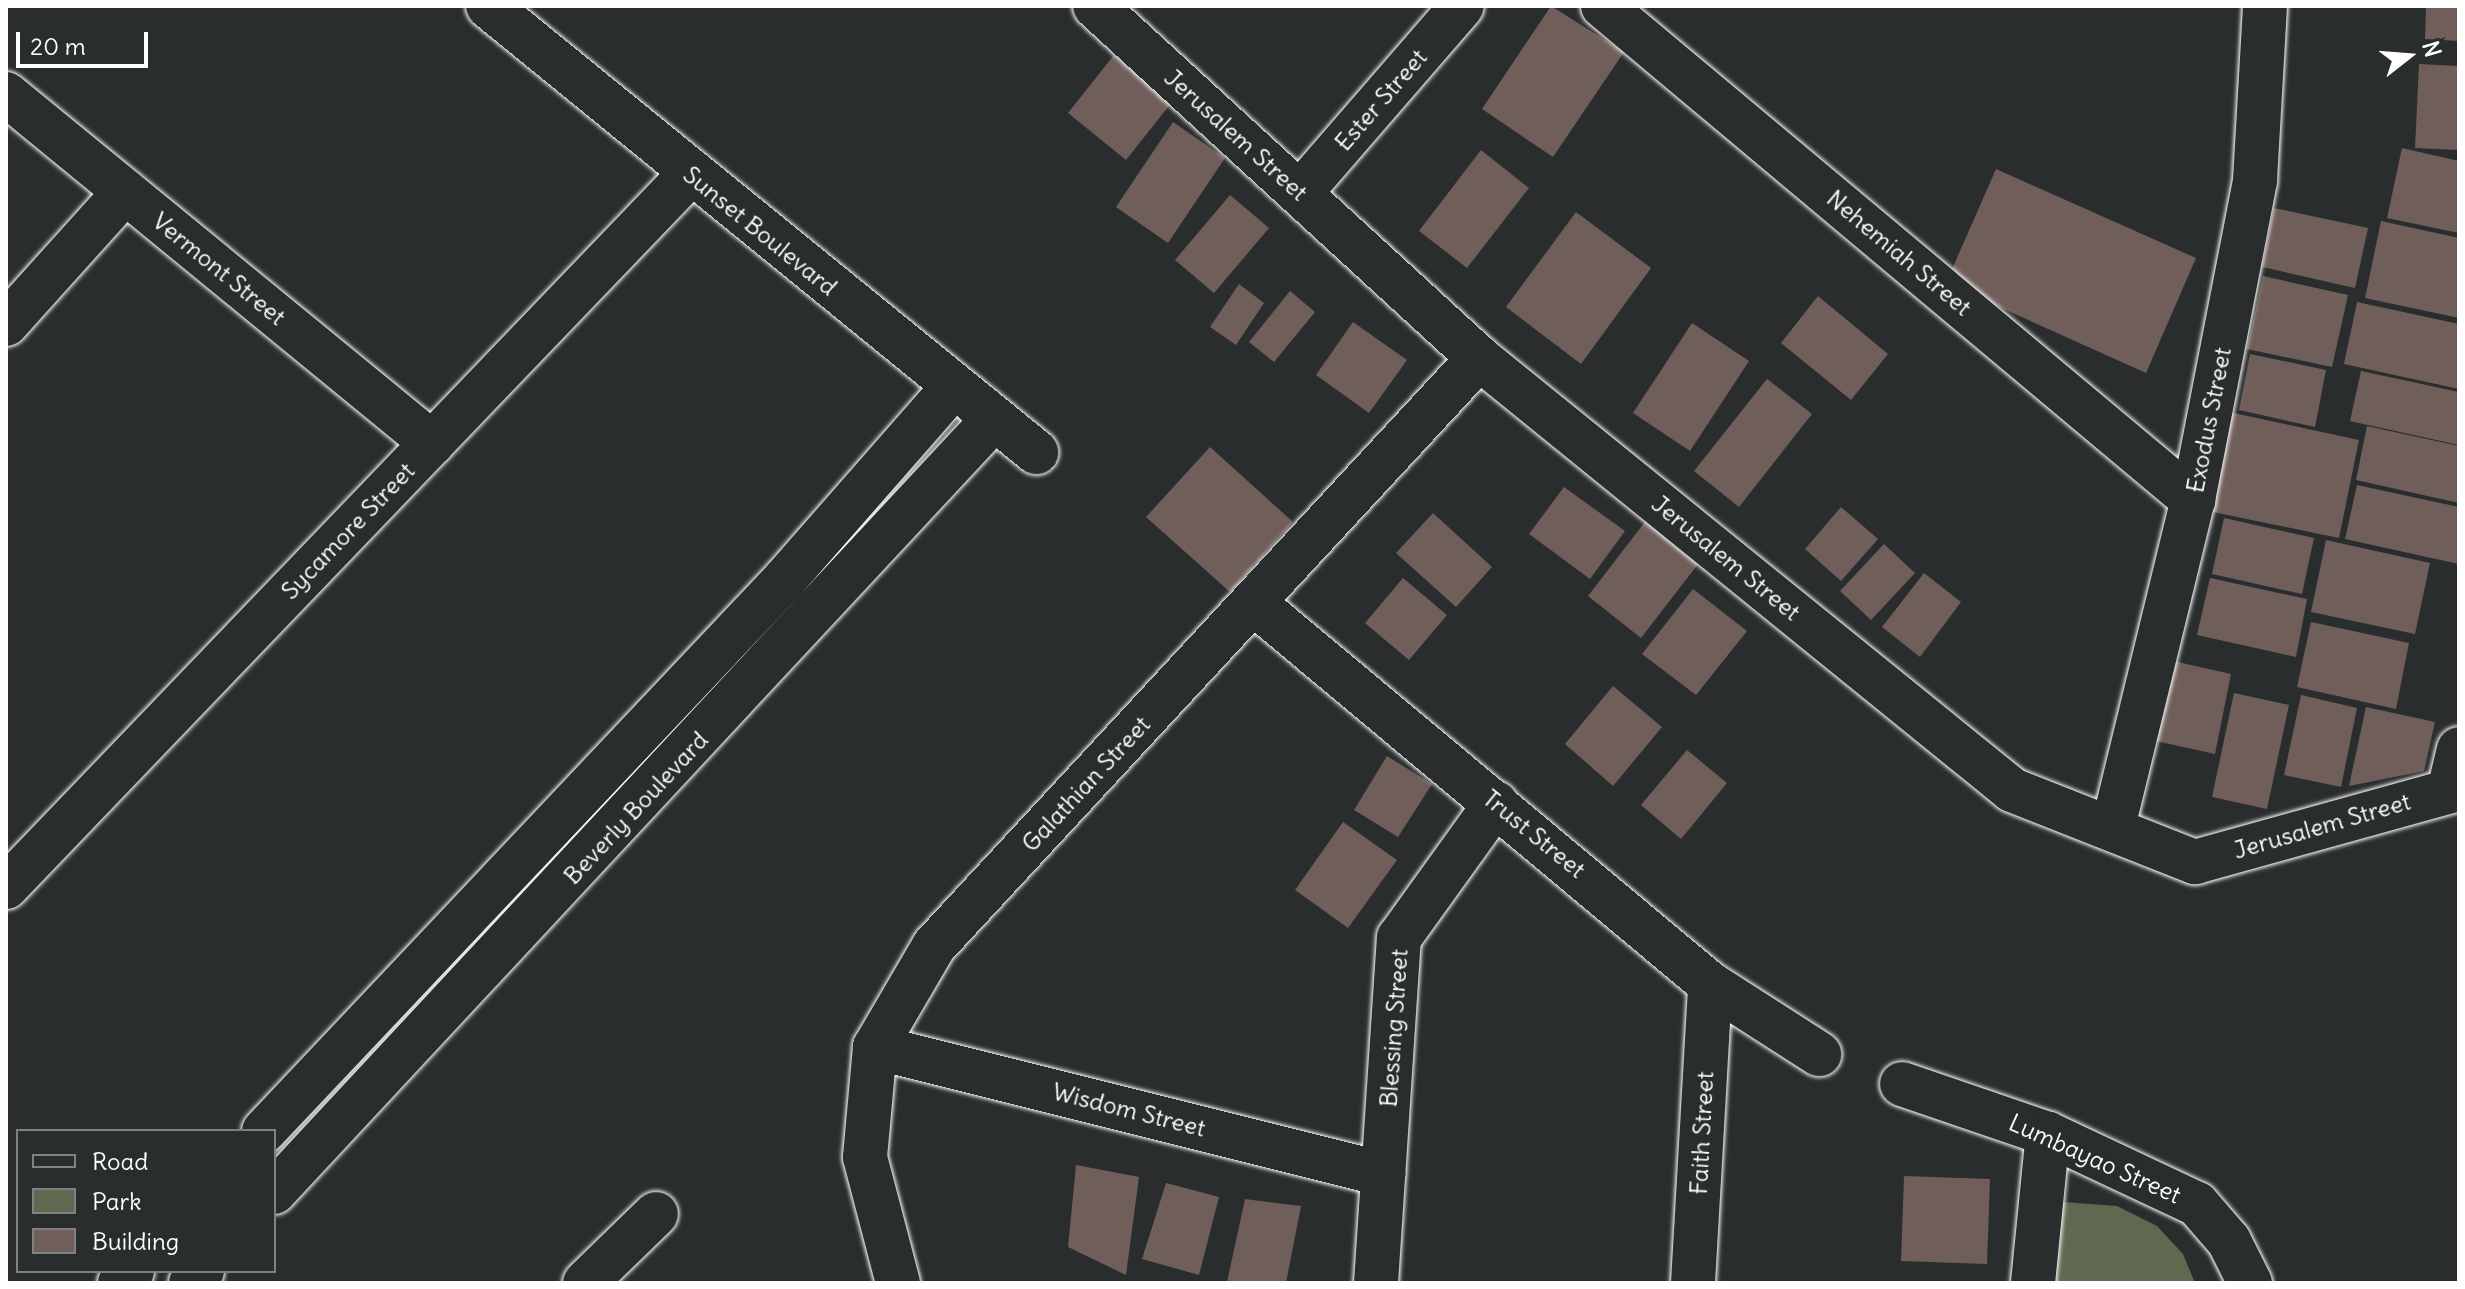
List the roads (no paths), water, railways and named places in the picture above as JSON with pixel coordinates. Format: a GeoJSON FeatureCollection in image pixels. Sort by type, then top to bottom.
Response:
{"type":"FeatureCollection","features":[{"type":"Feature","properties":{"kind":"street","name":"Sunset Boulevard"},"geometry":{"type":"LineString","coordinates":[[488,6],[689,175],[1036,452]]}},
{"type":"Feature","properties":{"kind":"street","name":"Jerusalem Street"},"geometry":{"type":"LineString","coordinates":[[1095,6],[1479,358],[2012,790],[2113,827],[2195,862],[2454,790]]}},
{"type":"Feature","properties":{"kind":"street","name":"Ester Street"},"geometry":{"type":"LineString","coordinates":[[1300,193],[1462,6]]}},
{"type":"Feature","properties":{"kind":"street","name":"Nehemiah Street"},"geometry":{"type":"LineString","coordinates":[[1603,6],[2193,500]]}},
{"type":"Feature","properties":{"kind":"street","name":"Exodus Street"},"geometry":{"type":"LineString","coordinates":[[2113,827],[2193,500],[2255,180],[2265,6]]}},
{"type":"Feature","properties":{"kind":"street","name":"Vermont Street"},"geometry":{"type":"LineString","coordinates":[[6,94],[432,443]]}},
{"type":"Feature","properties":{"kind":"street","name":"Sycamore Street"},"geometry":{"type":"LineString","coordinates":[[6,887],[689,175]]}},
{"type":"Feature","properties":{"kind":"street"},"geometry":{"type":"LineString","coordinates":[[6,324],[125,192]]}},
{"type":"Feature","properties":{"kind":"street","name":"Galathian Street"},"geometry":{"type":"LineString","coordinates":[[898,1283],[865,1157],[875,1047],[934,946],[1255,604],[1479,358]]}},
{"type":"Feature","properties":{"kind":"street","name":"Beverly Boulevard"},"geometry":{"type":"LineString","coordinates":[[266,1129],[785,579],[953,387]]}},
{"type":"Feature","properties":{"kind":"street","name":"Beverly Boulevard"},"geometry":{"type":"LineString","coordinates":[[276,1190],[993,420]]}},
{"type":"Feature","properties":{"kind":"street","name":"Trust Street"},"geometry":{"type":"LineString","coordinates":[[1255,604],[1710,984],[1819,1054]]}},
{"type":"Feature","properties":{"kind":"street"},"geometry":{"type":"LineString","coordinates":[[2454,790],[2459,749]]}},
{"type":"Feature","properties":{"kind":"street","name":"Blessing Street"},"geometry":{"type":"LineString","coordinates":[[1376,1283],[1399,938],[1496,803]]}},
{"type":"Feature","properties":{"kind":"street","name":"Faith Street"},"geometry":{"type":"LineString","coordinates":[[1693,1283],[1710,984]]}},
{"type":"Feature","properties":{"kind":"street","name":"Wisdom Street"},"geometry":{"type":"LineString","coordinates":[[875,1047],[1383,1174]]}},
{"type":"Feature","properties":{"kind":"street","name":"Lumbayao Street"},"geometry":{"type":"LineString","coordinates":[[1902,1084],[2048,1134],[2197,1204],[2229,1241],[2250,1283]]}},
{"type":"Feature","properties":{"kind":"street"},"geometry":{"type":"LineString","coordinates":[[2033,1283],[2048,1134]]}},
{"type":"Feature","properties":{"kind":"street"},"geometry":{"type":"LineString","coordinates":[[585,1283],[656,1214]]}}]}
